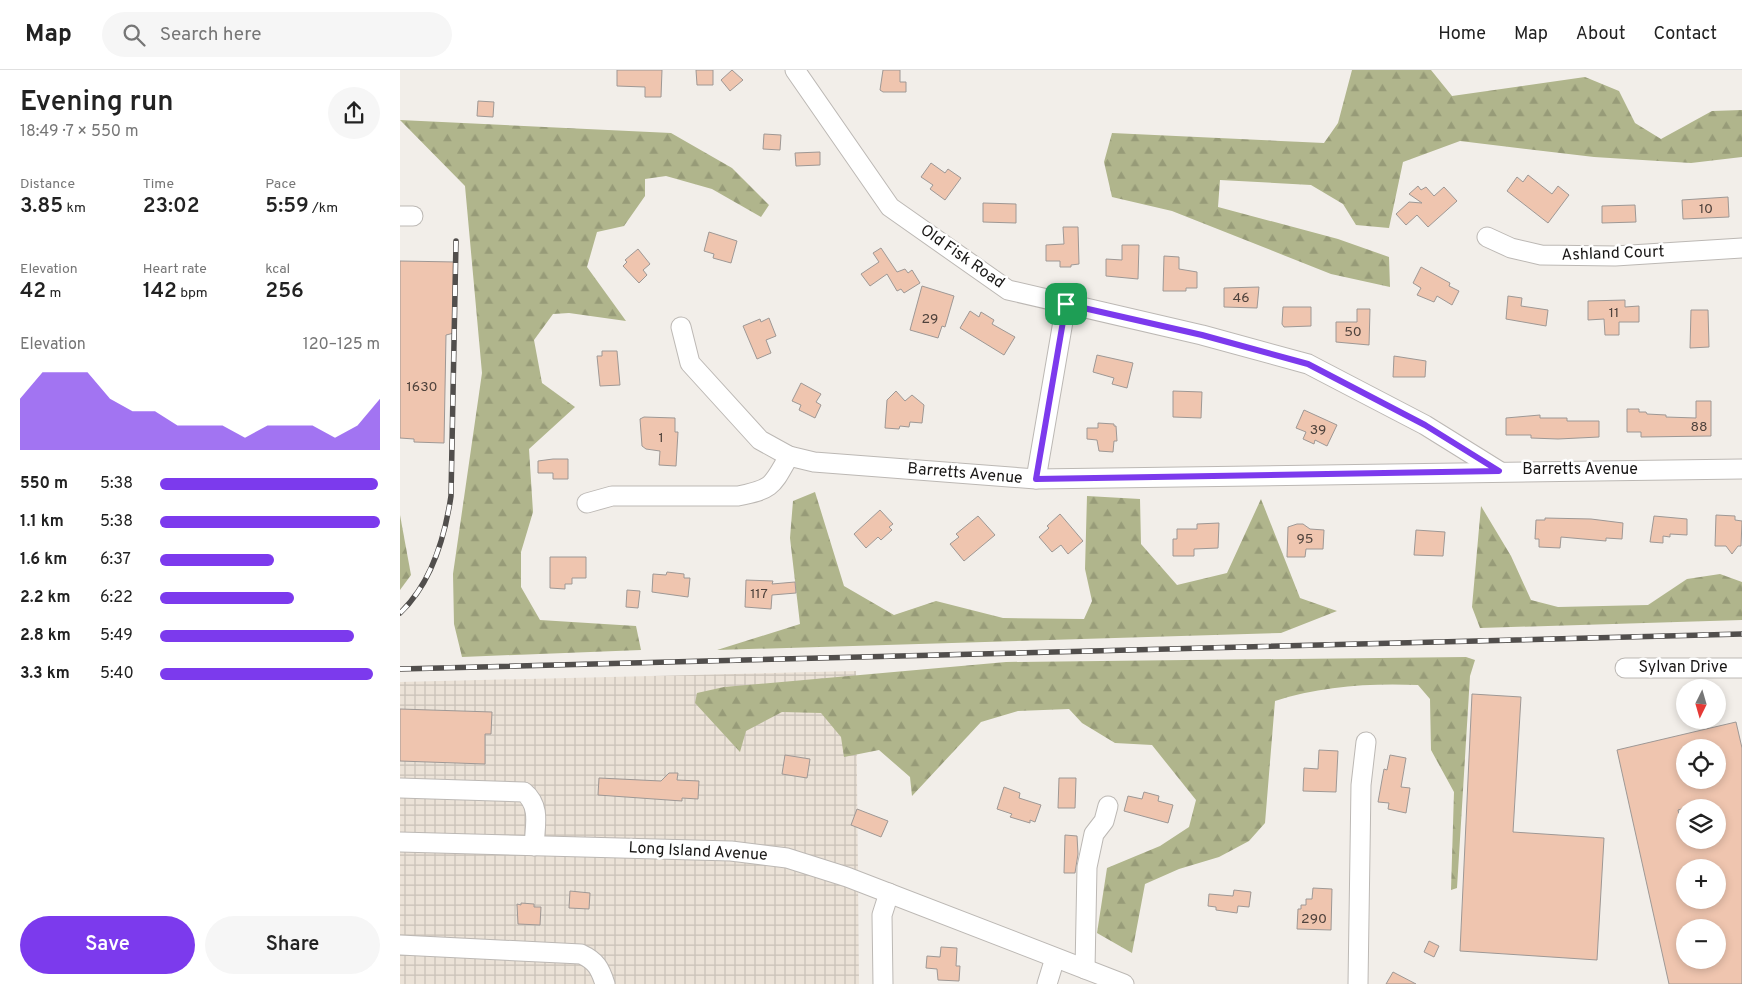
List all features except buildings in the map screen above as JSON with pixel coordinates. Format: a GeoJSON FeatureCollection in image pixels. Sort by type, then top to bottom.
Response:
{"type":"FeatureCollection","features":[{"type":"Feature","properties":{"kind":"street","name":"Old Fisk Road"},"geometry":{"type":"LineString","coordinates":[[795,70],[890,207],[1008,290],[1202,335],[1308,364],[1425,425],[1499,471]]}},
{"type":"Feature","properties":{"kind":"street","name":"Ashland Court"},"geometry":{"type":"LineString","coordinates":[[1487,238],[1511,248],[1541,255],[1614,256],[1742,248]]}},
{"type":"Feature","properties":{"kind":"street"},"geometry":{"type":"LineString","coordinates":[[1036,479],[1066,304]]}},
{"type":"Feature","properties":{"kind":"street","name":"Barretts Avenue"},"geometry":{"type":"LineString","coordinates":[[681,327],[690,363],[760,440],[789,456],[814,462],[1036,479],[1742,469]]}},
{"type":"Feature","properties":{"kind":"street"},"geometry":{"type":"LineString","coordinates":[[587,503],[612,496],[738,496],[755,493],[773,484],[789,456]]}},
{"type":"Feature","properties":{"kind":"street","name":"Sylvan Drive"},"geometry":{"type":"LineString","coordinates":[[1625,668],[1742,668]]}},
{"type":"Feature","properties":{"kind":"street"},"geometry":{"type":"LineString","coordinates":[[1358,984],[1361,785],[1366,742]]}},
{"type":"Feature","properties":{"kind":"street"},"geometry":{"type":"LineString","coordinates":[[400,788],[524,792],[532,799],[535,806],[534,846]]}},
{"type":"Feature","properties":{"kind":"street"},"geometry":{"type":"LineString","coordinates":[[1084,969],[1088,867],[1094,834],[1104,821],[1108,806]]}},
{"type":"Feature","properties":{"kind":"street","name":"Long Island Avenue"},"geometry":{"type":"LineString","coordinates":[[400,842],[760,854],[803,862],[889,893],[1124,984]]}},
{"type":"Feature","properties":{"kind":"street"},"geometry":{"type":"LineString","coordinates":[[883,984],[882,916],[889,893]]}},
{"type":"Feature","properties":{"kind":"street"},"geometry":{"type":"LineString","coordinates":[[400,945],[580,954],[592,960],[600,968],[605,984]]}},
{"type":"Feature","properties":{"kind":"street"},"geometry":{"type":"LineString","coordinates":[[1047,984],[1055,958]]}},
{"type":"Feature","properties":{"kind":"shaded area"},"geometry":{"type":"Polygon","coordinates":[[[856,671],[859,984],[400,984],[400,682],[856,671]]]}},
{"type":"Feature","properties":{"kind":"green space"},"geometry":{"type":"Polygon","coordinates":[[[1352,70],[1431,70],[1452,96],[1585,77],[1619,91],[1635,123],[1661,139],[1712,111],[1742,110],[1742,157],[1691,163],[1594,157],[1460,141],[1403,162],[1389,228],[1356,225],[1343,204],[1311,185],[1220,180],[1218,207],[1338,239],[1389,257],[1390,287],[1331,274],[1172,211],[1112,197],[1104,162],[1112,133],[1324,143],[1338,123],[1352,70]]]}},
{"type":"Feature","properties":{"kind":"green space"},"geometry":{"type":"Polygon","coordinates":[[[400,120],[671,133],[732,168],[769,205],[761,217],[712,189],[666,176],[645,179],[645,196],[624,226],[597,232],[587,267],[626,321],[569,313],[553,314],[534,340],[542,383],[575,407],[529,449],[533,512],[521,552],[521,587],[540,620],[636,626],[641,650],[462,657],[454,624],[453,574],[482,373],[465,186],[400,120]]]}},
{"type":"Feature","properties":{"kind":"green space"},"geometry":{"type":"Polygon","coordinates":[[[815,492],[844,586],[894,615],[936,601],[1003,618],[1084,619],[1092,601],[1085,569],[1087,496],[1140,499],[1141,544],[1177,585],[1227,573],[1261,499],[1300,598],[1337,611],[1281,633],[717,650],[800,624],[790,538],[793,501],[815,492]]]}},
{"type":"Feature","properties":{"kind":"green space"},"geometry":{"type":"Polygon","coordinates":[[[1481,506],[1511,556],[1531,600],[1558,607],[1648,605],[1687,579],[1720,574],[1742,582],[1742,620],[1480,628],[1472,607],[1481,506]]]}},
{"type":"Feature","properties":{"kind":"green space"},"geometry":{"type":"Polygon","coordinates":[[[400,515],[411,575],[400,590],[400,515]]]}},
{"type":"Feature","properties":{"kind":"green space"},"geometry":{"type":"Polygon","coordinates":[[[1466,657],[1475,660],[1470,676],[1457,888],[1451,890],[1454,792],[1431,750],[1430,699],[1418,685],[1364,685],[1310,692],[1275,701],[1265,823],[1249,841],[1219,857],[1179,869],[1145,884],[1132,953],[1097,933],[1107,868],[1160,846],[1189,827],[1196,800],[1152,745],[1115,743],[1082,723],[1069,709],[1018,711],[981,722],[912,796],[910,777],[879,750],[844,757],[841,737],[821,713],[782,712],[746,731],[740,752],[695,703],[697,693],[724,687],[1006,662],[1466,657]]]}},
{"type":"Feature","properties":{"kind":"railway"},"geometry":{"type":"LineString","coordinates":[[400,613],[420,588],[435,559],[445,527],[451,496],[456,241]]}},
{"type":"Feature","properties":{"kind":"railway"},"geometry":{"type":"LineString","coordinates":[[400,669],[1742,634]]}},
{"type":"Feature","properties":{"kind":"route"},"geometry":{"type":"LineString","coordinates":[[1066,304],[1202,335],[1308,364],[1425,425],[1499,471],[1036,479],[1066,304]]}}]}
